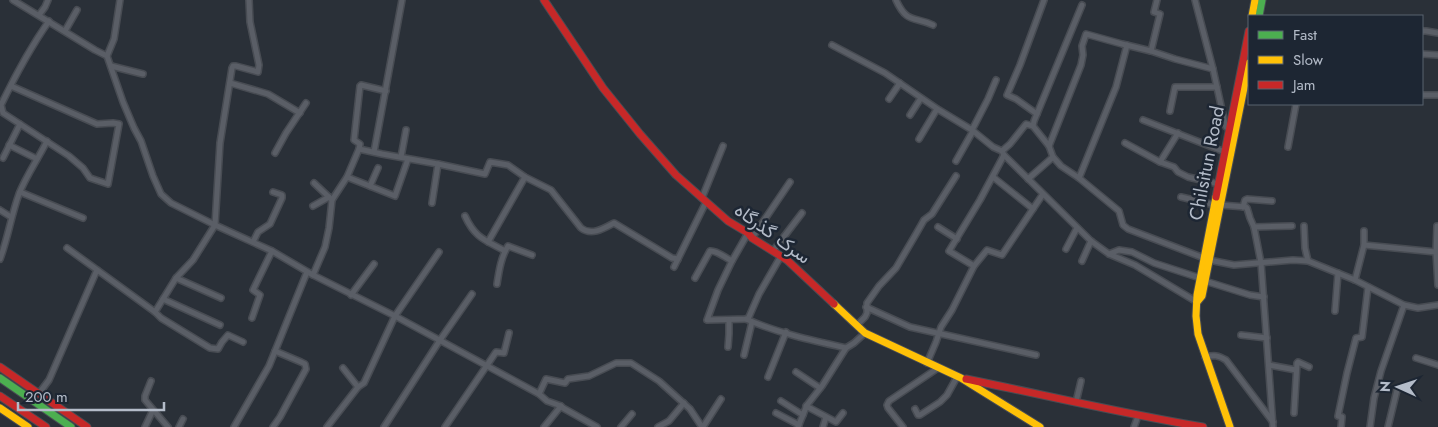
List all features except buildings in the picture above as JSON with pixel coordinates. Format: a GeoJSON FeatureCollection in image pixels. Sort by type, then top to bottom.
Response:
{"type":"FeatureCollection","features":[{"type":"Feature","properties":{"kind":"main road","name":"سرک گذرگاه"},"geometry":{"type":"LineString","coordinates":[[544,0],[609,95],[640,134],[676,175],[728,221],[787,260],[865,333],[959,377],[1039,427]]}},
{"type":"Feature","properties":{"kind":"main road"},"geometry":{"type":"LineString","coordinates":[[1252,15],[1256,0]]}},
{"type":"Feature","properties":{"kind":"main road"},"geometry":{"type":"LineString","coordinates":[[1259,15],[1262,0]]}},
{"type":"Feature","properties":{"kind":"main road","name":"Chilsitun Road"},"geometry":{"type":"LineString","coordinates":[[1218,205],[1219,184],[1248,36]]}},
{"type":"Feature","properties":{"kind":"main road","name":"Chilsitun Road"},"geometry":{"type":"LineString","coordinates":[[1230,427],[1198,334],[1196,316],[1197,295],[1207,259],[1248,73]]}},
{"type":"Feature","properties":{"kind":"main road"},"geometry":{"type":"LineString","coordinates":[[0,367],[87,427]]}},
{"type":"Feature","properties":{"kind":"main road"},"geometry":{"type":"LineString","coordinates":[[959,377],[1138,416],[1203,427]]}},
{"type":"Feature","properties":{"kind":"main road"},"geometry":{"type":"LineString","coordinates":[[0,378],[71,427]]}},
{"type":"Feature","properties":{"kind":"main road"},"geometry":{"type":"LineString","coordinates":[[0,396],[46,427]]}},
{"type":"Feature","properties":{"kind":"main road"},"geometry":{"type":"LineString","coordinates":[[0,408],[28,427]]}},
{"type":"Feature","properties":{"kind":"street"},"geometry":{"type":"LineString","coordinates":[[13,0],[108,56]]}},
{"type":"Feature","properties":{"kind":"street"},"geometry":{"type":"LineString","coordinates":[[39,15],[48,0]]}},
{"type":"Feature","properties":{"kind":"street"},"geometry":{"type":"LineString","coordinates":[[120,0],[114,39],[108,56],[122,102],[142,141],[153,176],[161,194],[171,203],[215,226],[272,251],[313,276],[440,340],[596,427]]}},
{"type":"Feature","properties":{"kind":"street"},"geometry":{"type":"LineString","coordinates":[[155,312],[176,278],[193,260],[215,226],[220,143],[232,68],[233,66],[258,72],[259,70],[250,22],[249,0]]}},
{"type":"Feature","properties":{"kind":"street"},"geometry":{"type":"LineString","coordinates":[[374,152],[402,0]]}},
{"type":"Feature","properties":{"kind":"street"},"geometry":{"type":"LineString","coordinates":[[896,0],[904,14],[914,20],[933,25]]}},
{"type":"Feature","properties":{"kind":"street"},"geometry":{"type":"LineString","coordinates":[[1038,114],[1007,95],[1044,0]]}},
{"type":"Feature","properties":{"kind":"street"},"geometry":{"type":"LineString","coordinates":[[1150,50],[1160,14],[1154,12],[1157,0]]}},
{"type":"Feature","properties":{"kind":"street"},"geometry":{"type":"LineString","coordinates":[[1195,0],[1225,124],[1230,129]]}},
{"type":"Feature","properties":{"kind":"street"},"geometry":{"type":"LineString","coordinates":[[1033,126],[1082,6]]}},
{"type":"Feature","properties":{"kind":"street"},"geometry":{"type":"LineString","coordinates":[[65,31],[77,10]]}},
{"type":"Feature","properties":{"kind":"street"},"geometry":{"type":"LineString","coordinates":[[11,86],[97,124],[113,122],[119,124],[108,184],[90,178],[83,168],[69,156],[3,113],[0,105],[35,42],[49,21]]}},
{"type":"Feature","properties":{"kind":"street"},"geometry":{"type":"LineString","coordinates":[[1423,32],[1438,32]]}},
{"type":"Feature","properties":{"kind":"street"},"geometry":{"type":"LineString","coordinates":[[1049,146],[1081,65],[1082,46],[1086,34],[1150,50],[1213,69]]}},
{"type":"Feature","properties":{"kind":"street"},"geometry":{"type":"LineString","coordinates":[[832,45],[885,73],[937,109],[972,130],[1003,153],[1091,241],[1110,254],[1136,265],[1197,302]]}},
{"type":"Feature","properties":{"kind":"street"},"geometry":{"type":"LineString","coordinates":[[1079,178],[1116,87],[1127,45]]}},
{"type":"Feature","properties":{"kind":"street"},"geometry":{"type":"LineString","coordinates":[[1423,54],[1438,55]]}},
{"type":"Feature","properties":{"kind":"street"},"geometry":{"type":"LineString","coordinates":[[111,66],[143,74]]}},
{"type":"Feature","properties":{"kind":"street"},"geometry":{"type":"LineString","coordinates":[[956,161],[996,80]]}},
{"type":"Feature","properties":{"kind":"street"},"geometry":{"type":"LineString","coordinates":[[230,83],[268,94],[300,113]]}},
{"type":"Feature","properties":{"kind":"street"},"geometry":{"type":"LineString","coordinates":[[889,99],[900,83]]}},
{"type":"Feature","properties":{"kind":"street"},"geometry":{"type":"LineString","coordinates":[[312,206],[331,198],[347,177],[360,148],[360,144],[354,140],[360,86],[386,91]]}},
{"type":"Feature","properties":{"kind":"street"},"geometry":{"type":"LineString","coordinates":[[1170,111],[1176,87],[1217,87]]}},
{"type":"Feature","properties":{"kind":"street"},"geometry":{"type":"LineString","coordinates":[[1423,95],[1438,95]]}},
{"type":"Feature","properties":{"kind":"street"},"geometry":{"type":"LineString","coordinates":[[910,115],[922,98]]}},
{"type":"Feature","properties":{"kind":"street"},"geometry":{"type":"LineString","coordinates":[[275,153],[306,103]]}},
{"type":"Feature","properties":{"kind":"street"},"geometry":{"type":"LineString","coordinates":[[1288,147],[1296,105]]}},
{"type":"Feature","properties":{"kind":"street"},"geometry":{"type":"LineString","coordinates":[[919,139],[937,109]]}},
{"type":"Feature","properties":{"kind":"street"},"geometry":{"type":"LineString","coordinates":[[1143,120],[1225,152]]}},
{"type":"Feature","properties":{"kind":"street"},"geometry":{"type":"LineString","coordinates":[[3,158],[20,124]]}},
{"type":"Feature","properties":{"kind":"street"},"geometry":{"type":"LineString","coordinates":[[974,266],[949,251],[993,177],[1003,153],[1026,124],[1033,126],[1049,146],[1053,157],[1061,166],[1079,178],[1119,211],[1124,225],[1128,229],[1207,259],[1234,265],[1293,260],[1308,261],[1355,280],[1404,306],[1418,308],[1438,305]]}},
{"type":"Feature","properties":{"kind":"street"},"geometry":{"type":"LineString","coordinates":[[401,157],[406,130]]}},
{"type":"Feature","properties":{"kind":"street"},"geometry":{"type":"LineString","coordinates":[[1160,162],[1178,133]]}},
{"type":"Feature","properties":{"kind":"street"},"geometry":{"type":"LineString","coordinates":[[0,259],[20,192],[47,142]]}},
{"type":"Feature","properties":{"kind":"street"},"geometry":{"type":"LineString","coordinates":[[1125,143],[1160,162],[1174,167],[1178,172],[1219,184]]}},
{"type":"Feature","properties":{"kind":"street"},"geometry":{"type":"LineString","coordinates":[[9,145],[37,159]]}},
{"type":"Feature","properties":{"kind":"street"},"geometry":{"type":"LineString","coordinates":[[674,267],[704,200],[723,146]]}},
{"type":"Feature","properties":{"kind":"street"},"geometry":{"type":"LineString","coordinates":[[360,148],[485,174],[492,161],[508,165],[525,177],[551,190],[585,232],[596,231],[614,223],[672,258],[678,259]]}},
{"type":"Feature","properties":{"kind":"street"},"geometry":{"type":"LineString","coordinates":[[1028,179],[1053,157]]}},
{"type":"Feature","properties":{"kind":"street"},"geometry":{"type":"LineString","coordinates":[[347,177],[395,196],[408,158]]}},
{"type":"Feature","properties":{"kind":"street"},"geometry":{"type":"LineString","coordinates":[[432,203],[438,164]]}},
{"type":"Feature","properties":{"kind":"street"},"geometry":{"type":"LineString","coordinates":[[370,186],[378,168]]}},
{"type":"Feature","properties":{"kind":"street"},"geometry":{"type":"LineString","coordinates":[[857,325],[867,313],[867,303],[879,286],[896,268],[924,220],[932,214],[956,176]]}},
{"type":"Feature","properties":{"kind":"street"},"geometry":{"type":"LineString","coordinates":[[488,242],[525,177]]}},
{"type":"Feature","properties":{"kind":"street"},"geometry":{"type":"LineString","coordinates":[[993,177],[1033,208]]}},
{"type":"Feature","properties":{"kind":"street"},"geometry":{"type":"LineString","coordinates":[[790,182],[732,261],[718,290],[707,320],[746,319],[846,348]]}},
{"type":"Feature","properties":{"kind":"street"},"geometry":{"type":"LineString","coordinates":[[314,183],[331,198]]}},
{"type":"Feature","properties":{"kind":"street"},"geometry":{"type":"LineString","coordinates":[[20,192],[83,218]]}},
{"type":"Feature","properties":{"kind":"street"},"geometry":{"type":"LineString","coordinates":[[253,242],[258,232],[270,224],[282,198],[282,195],[273,192]]}},
{"type":"Feature","properties":{"kind":"street"},"geometry":{"type":"LineString","coordinates":[[927,363],[941,326],[952,310],[974,266],[987,250],[1002,255],[1043,194]]}},
{"type":"Feature","properties":{"kind":"street"},"geometry":{"type":"LineString","coordinates":[[1181,197],[1218,205],[1248,208],[1261,263],[1273,425]]}},
{"type":"Feature","properties":{"kind":"street"},"geometry":{"type":"LineString","coordinates":[[313,276],[325,247],[329,228],[331,198]]}},
{"type":"Feature","properties":{"kind":"street"},"geometry":{"type":"LineString","coordinates":[[1243,207],[1247,199],[1272,200]]}},
{"type":"Feature","properties":{"kind":"street"},"geometry":{"type":"LineString","coordinates":[[0,210],[11,217]]}},
{"type":"Feature","properties":{"kind":"street"},"geometry":{"type":"LineString","coordinates":[[773,251],[802,213]]}},
{"type":"Feature","properties":{"kind":"street"},"geometry":{"type":"LineString","coordinates":[[466,216],[471,228],[480,237],[505,251]]}},
{"type":"Feature","properties":{"kind":"street"},"geometry":{"type":"LineString","coordinates":[[1254,227],[1292,226]]}},
{"type":"Feature","properties":{"kind":"street"},"geometry":{"type":"LineString","coordinates":[[1304,226],[1305,248],[1308,261]]}},
{"type":"Feature","properties":{"kind":"street"},"geometry":{"type":"LineString","coordinates":[[1438,226],[1436,252],[1438,285]]}},
{"type":"Feature","properties":{"kind":"street"},"geometry":{"type":"LineString","coordinates":[[938,227],[957,239]]}},
{"type":"Feature","properties":{"kind":"street"},"geometry":{"type":"LineString","coordinates":[[1066,249],[1078,228]]}},
{"type":"Feature","properties":{"kind":"street"},"geometry":{"type":"LineString","coordinates":[[1355,280],[1364,246],[1364,231]]}},
{"type":"Feature","properties":{"kind":"street"},"geometry":{"type":"LineString","coordinates":[[1082,260],[1091,241]]}},
{"type":"Feature","properties":{"kind":"street"},"geometry":{"type":"LineString","coordinates":[[497,284],[500,266],[507,247],[510,246],[532,255]]}},
{"type":"Feature","properties":{"kind":"street"},"geometry":{"type":"LineString","coordinates":[[1364,246],[1436,252]]}},
{"type":"Feature","properties":{"kind":"street"},"geometry":{"type":"LineString","coordinates":[[67,248],[161,318],[210,348],[218,349],[229,335],[243,342]]}},
{"type":"Feature","properties":{"kind":"street"},"geometry":{"type":"LineString","coordinates":[[695,278],[712,250],[732,261]]}},
{"type":"Feature","properties":{"kind":"street"},"geometry":{"type":"LineString","coordinates":[[1110,254],[1119,250],[1132,252],[1154,263],[1250,295],[1264,297]]}},
{"type":"Feature","properties":{"kind":"street"},"geometry":{"type":"LineString","coordinates":[[252,318],[260,295],[253,290],[272,251]]}},
{"type":"Feature","properties":{"kind":"street"},"geometry":{"type":"LineString","coordinates":[[327,427],[358,387],[364,383],[395,316],[438,252]]}},
{"type":"Feature","properties":{"kind":"street"},"geometry":{"type":"LineString","coordinates":[[746,319],[750,317],[759,294],[781,256]]}},
{"type":"Feature","properties":{"kind":"street"},"geometry":{"type":"LineString","coordinates":[[351,295],[374,264]]}},
{"type":"Feature","properties":{"kind":"street"},"geometry":{"type":"LineString","coordinates":[[34,401],[49,380],[97,270]]}},
{"type":"Feature","properties":{"kind":"street"},"geometry":{"type":"LineString","coordinates":[[234,427],[269,366],[308,272]]}},
{"type":"Feature","properties":{"kind":"street"},"geometry":{"type":"LineString","coordinates":[[1335,310],[1338,273]]}},
{"type":"Feature","properties":{"kind":"street"},"geometry":{"type":"LineString","coordinates":[[176,278],[221,298]]}},
{"type":"Feature","properties":{"kind":"street"},"geometry":{"type":"LineString","coordinates":[[1341,427],[1342,417],[1338,416],[1356,338],[1362,337],[1368,288]]}},
{"type":"Feature","properties":{"kind":"street"},"geometry":{"type":"LineString","coordinates":[[384,427],[472,294]]}},
{"type":"Feature","properties":{"kind":"street"},"geometry":{"type":"LineString","coordinates":[[163,298],[220,325]]}},
{"type":"Feature","properties":{"kind":"street"},"geometry":{"type":"LineString","coordinates":[[1370,427],[1380,371],[1404,306]]}},
{"type":"Feature","properties":{"kind":"street"},"geometry":{"type":"LineString","coordinates":[[866,307],[910,327],[1036,355]]}},
{"type":"Feature","properties":{"kind":"street"},"geometry":{"type":"LineString","coordinates":[[728,346],[729,320]]}},
{"type":"Feature","properties":{"kind":"street"},"geometry":{"type":"LineString","coordinates":[[744,355],[752,322]]}},
{"type":"Feature","properties":{"kind":"street"},"geometry":{"type":"LineString","coordinates":[[768,377],[786,332]]}},
{"type":"Feature","properties":{"kind":"street"},"geometry":{"type":"LineString","coordinates":[[445,427],[496,352],[504,353],[509,333]]}},
{"type":"Feature","properties":{"kind":"street"},"geometry":{"type":"LineString","coordinates":[[776,412],[799,426],[806,406],[846,348],[865,333]]}},
{"type":"Feature","properties":{"kind":"street"},"geometry":{"type":"LineString","coordinates":[[1241,335],[1267,338]]}},
{"type":"Feature","properties":{"kind":"street"},"geometry":{"type":"LineString","coordinates":[[273,427],[306,369],[305,364],[275,351]]}},
{"type":"Feature","properties":{"kind":"street"},"geometry":{"type":"LineString","coordinates":[[1205,358],[1213,355],[1226,360],[1273,425]]}},
{"type":"Feature","properties":{"kind":"street"},"geometry":{"type":"LineString","coordinates":[[1416,358],[1438,365]]}},
{"type":"Feature","properties":{"kind":"street"},"geometry":{"type":"LineString","coordinates":[[539,394],[546,379],[565,383],[568,380],[589,376],[616,363],[631,363],[659,381],[684,403],[703,427],[721,399]]}},
{"type":"Feature","properties":{"kind":"street"},"geometry":{"type":"LineString","coordinates":[[1294,413],[1297,363],[1309,367]]}},
{"type":"Feature","properties":{"kind":"street"},"geometry":{"type":"LineString","coordinates":[[1269,365],[1296,370]]}},
{"type":"Feature","properties":{"kind":"street"},"geometry":{"type":"LineString","coordinates":[[343,368],[358,387]]}},
{"type":"Feature","properties":{"kind":"street"},"geometry":{"type":"LineString","coordinates":[[903,427],[888,408],[889,401],[938,368]]}},
{"type":"Feature","properties":{"kind":"street"},"geometry":{"type":"LineString","coordinates":[[796,372],[820,388]]}},
{"type":"Feature","properties":{"kind":"street"},"geometry":{"type":"LineString","coordinates":[[915,409],[918,415],[920,415],[940,402],[959,377]]}},
{"type":"Feature","properties":{"kind":"street"},"geometry":{"type":"LineString","coordinates":[[1076,402],[1081,381]]}},
{"type":"Feature","properties":{"kind":"street"},"geometry":{"type":"LineString","coordinates":[[151,382],[144,400],[168,427]]}},
{"type":"Feature","properties":{"kind":"street"},"geometry":{"type":"LineString","coordinates":[[1388,427],[1396,390]]}},
{"type":"Feature","properties":{"kind":"street"},"geometry":{"type":"LineString","coordinates":[[781,400],[803,415]]}},
{"type":"Feature","properties":{"kind":"street"},"geometry":{"type":"LineString","coordinates":[[658,427],[669,421],[684,403]]}},
{"type":"Feature","properties":{"kind":"street"},"geometry":{"type":"LineString","coordinates":[[544,427],[561,406]]}},
{"type":"Feature","properties":{"kind":"street"},"geometry":{"type":"LineString","coordinates":[[806,406],[837,422],[843,412]]}},
{"type":"Feature","properties":{"kind":"street"},"geometry":{"type":"LineString","coordinates":[[146,427],[153,410]]}},
{"type":"Feature","properties":{"kind":"street"},"geometry":{"type":"LineString","coordinates":[[620,427],[632,414]]}},
{"type":"Feature","properties":{"kind":"street"},"geometry":{"type":"LineString","coordinates":[[1134,427],[1138,416]]}},
{"type":"Feature","properties":{"kind":"street"},"geometry":{"type":"LineString","coordinates":[[822,427],[826,417]]}},
{"type":"Feature","properties":{"kind":"street"},"geometry":{"type":"LineString","coordinates":[[179,427],[183,419]]}},
{"type":"Feature","properties":{"kind":"traffic: fast"},"geometry":{"type":"LineString","coordinates":[[1259,15],[1262,0]]}},
{"type":"Feature","properties":{"kind":"traffic: fast"},"geometry":{"type":"LineString","coordinates":[[0,378],[71,427]]}},
{"type":"Feature","properties":{"kind":"traffic: slow"},"geometry":{"type":"LineString","coordinates":[[1252,15],[1255,0]]}},
{"type":"Feature","properties":{"kind":"traffic: slow"},"geometry":{"type":"LineString","coordinates":[[1197,302],[1202,296],[1248,68]]}},
{"type":"Feature","properties":{"kind":"traffic: slow"},"geometry":{"type":"LineString","coordinates":[[1216,197],[1197,295],[1196,316],[1198,334],[1230,427]]}},
{"type":"Feature","properties":{"kind":"traffic: slow"},"geometry":{"type":"LineString","coordinates":[[834,304],[865,333],[961,378],[1040,427]]}},
{"type":"Feature","properties":{"kind":"traffic: slow"},"geometry":{"type":"LineString","coordinates":[[0,408],[28,427]]}},
{"type":"Feature","properties":{"kind":"traffic: jam"},"geometry":{"type":"LineString","coordinates":[[544,0],[603,88],[676,175],[728,221],[787,260],[834,304]]}},
{"type":"Feature","properties":{"kind":"traffic: jam"},"geometry":{"type":"LineString","coordinates":[[1216,197],[1248,36]]}},
{"type":"Feature","properties":{"kind":"traffic: jam"},"geometry":{"type":"LineString","coordinates":[[0,367],[87,427]]}},
{"type":"Feature","properties":{"kind":"traffic: jam"},"geometry":{"type":"LineString","coordinates":[[966,379],[1203,427]]}},
{"type":"Feature","properties":{"kind":"traffic: jam"},"geometry":{"type":"LineString","coordinates":[[0,396],[46,427]]}}]}
